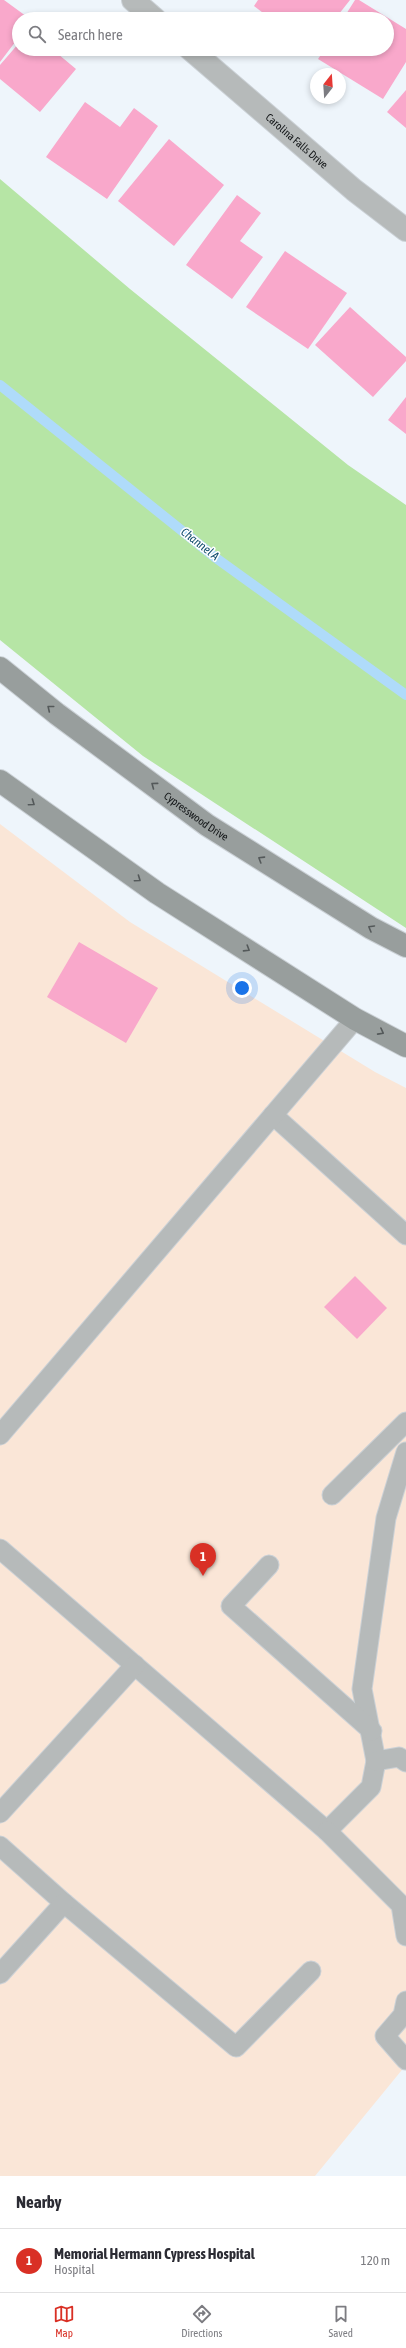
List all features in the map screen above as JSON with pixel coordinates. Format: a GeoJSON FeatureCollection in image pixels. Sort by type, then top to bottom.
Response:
{"type":"FeatureCollection","features":[{"type":"Feature","properties":{"kind":"main road","name":"Cypresswood Drive"},"geometry":{"type":"LineString","coordinates":[[0,668],[57,714],[207,825],[371,928],[406,946]]}},
{"type":"Feature","properties":{"kind":"main road"},"geometry":{"type":"LineString","coordinates":[[2,785],[157,893],[355,1018],[406,1046]]}},
{"type":"Feature","properties":{"kind":"street"},"geometry":{"type":"LineString","coordinates":[[133,0],[147,12]]}},
{"type":"Feature","properties":{"kind":"street","name":"Carolina Falls Drive"},"geometry":{"type":"LineString","coordinates":[[198,56],[354,190],[406,230]]}},
{"type":"Feature","properties":{"kind":"lane"},"geometry":{"type":"LineString","coordinates":[[0,1435],[355,1018]]}},
{"type":"Feature","properties":{"kind":"lane"},"geometry":{"type":"LineString","coordinates":[[273,1115],[406,1235]]}},
{"type":"Feature","properties":{"kind":"lane"},"geometry":{"type":"LineString","coordinates":[[332,1495],[406,1422]]}},
{"type":"Feature","properties":{"kind":"lane"},"geometry":{"type":"LineString","coordinates":[[327,1831],[371,1787],[376,1761],[372,1730],[362,1689],[386,1518],[406,1452]]}},
{"type":"Feature","properties":{"kind":"lane"},"geometry":{"type":"LineString","coordinates":[[0,1549],[327,1831],[401,1905],[406,1936]]}},
{"type":"Feature","properties":{"kind":"lane"},"geometry":{"type":"LineString","coordinates":[[269,1565],[231,1606],[372,1730]]}},
{"type":"Feature","properties":{"kind":"lane"},"geometry":{"type":"LineString","coordinates":[[0,1813],[135,1665]]}},
{"type":"Feature","properties":{"kind":"lane"},"geometry":{"type":"LineString","coordinates":[[376,1761],[404,1756]]}},
{"type":"Feature","properties":{"kind":"lane"},"geometry":{"type":"LineString","coordinates":[[0,1846],[64,1903],[236,2047],[311,1970]]}},
{"type":"Feature","properties":{"kind":"lane"},"geometry":{"type":"LineString","coordinates":[[0,1974],[64,1903]]}},
{"type":"Feature","properties":{"kind":"lane"},"geometry":{"type":"LineString","coordinates":[[406,2001],[403,2015],[385,2036],[406,2060]]}},
{"type":"Feature","properties":{"kind":"shaded area"},"geometry":{"type":"Polygon","coordinates":[[[0,824],[130,922],[375,1072],[406,1088],[406,2065],[315,2176],[0,2176],[0,824]]]}},
{"type":"Feature","properties":{"kind":"green space"},"geometry":{"type":"Polygon","coordinates":[[[0,179],[130,289],[348,465],[406,505],[406,928],[143,756],[0,640],[0,179]]]}},
{"type":"Feature","properties":{"kind":"building"},"geometry":{"type":"Polygon","coordinates":[[[0,0],[4,0],[20,12],[12,12],[12,46],[0,62],[0,0]]]}},
{"type":"Feature","properties":{"kind":"building"},"geometry":{"type":"Polygon","coordinates":[[[258,0],[350,0],[341,12],[262,12],[254,6],[258,0]]]}},
{"type":"Feature","properties":{"kind":"building"},"geometry":{"type":"Polygon","coordinates":[[[355,0],[359,0],[378,12],[347,12],[355,0]]]}},
{"type":"Feature","properties":{"kind":"building"},"geometry":{"type":"Polygon","coordinates":[[[394,22],[406,29],[406,62],[383,99],[346,76],[346,68],[333,68],[318,59],[320,56],[394,56],[394,22]]]}},
{"type":"Feature","properties":{"kind":"building"},"geometry":{"type":"Polygon","coordinates":[[[12,51],[12,56],[60,56],[76,69],[40,112],[0,79],[0,65],[12,51]]]}},
{"type":"Feature","properties":{"kind":"building"},"geometry":{"type":"Polygon","coordinates":[[[406,90],[406,128],[387,112],[406,90]]]}},
{"type":"Feature","properties":{"kind":"building"},"geometry":{"type":"Polygon","coordinates":[[[85,102],[120,127],[134,108],[158,126],[107,199],[46,157],[85,102]]]}},
{"type":"Feature","properties":{"kind":"building"},"geometry":{"type":"Polygon","coordinates":[[[169,139],[224,185],[174,246],[118,201],[169,139]]]}},
{"type":"Feature","properties":{"kind":"building"},"geometry":{"type":"Polygon","coordinates":[[[237,195],[261,213],[240,241],[263,257],[232,299],[186,265],[237,195]]]}},
{"type":"Feature","properties":{"kind":"building"},"geometry":{"type":"Polygon","coordinates":[[[285,251],[347,293],[308,349],[246,307],[285,251]]]}},
{"type":"Feature","properties":{"kind":"building"},"geometry":{"type":"Polygon","coordinates":[[[350,307],[406,357],[406,361],[373,397],[315,345],[350,307]]]}},
{"type":"Feature","properties":{"kind":"building"},"geometry":{"type":"Polygon","coordinates":[[[406,397],[406,434],[388,420],[406,397]]]}},
{"type":"Feature","properties":{"kind":"building"},"geometry":{"type":"Polygon","coordinates":[[[79,942],[158,988],[126,1043],[47,997],[79,942]]]}},
{"type":"Feature","properties":{"kind":"building"},"geometry":{"type":"Polygon","coordinates":[[[355,1276],[387,1308],[357,1339],[324,1307],[355,1276]]]}},
{"type":"Feature","properties":{"kind":"waterway","name":"Channel A"},"geometry":{"type":"LineString","coordinates":[[0,385],[216,558],[406,695]]}},
{"type":"Feature","properties":{"kind":"place","name":"Memorial Hermann Cypress Hospital"},"geometry":{"type":"Point","coordinates":[203,1576]}}]}
